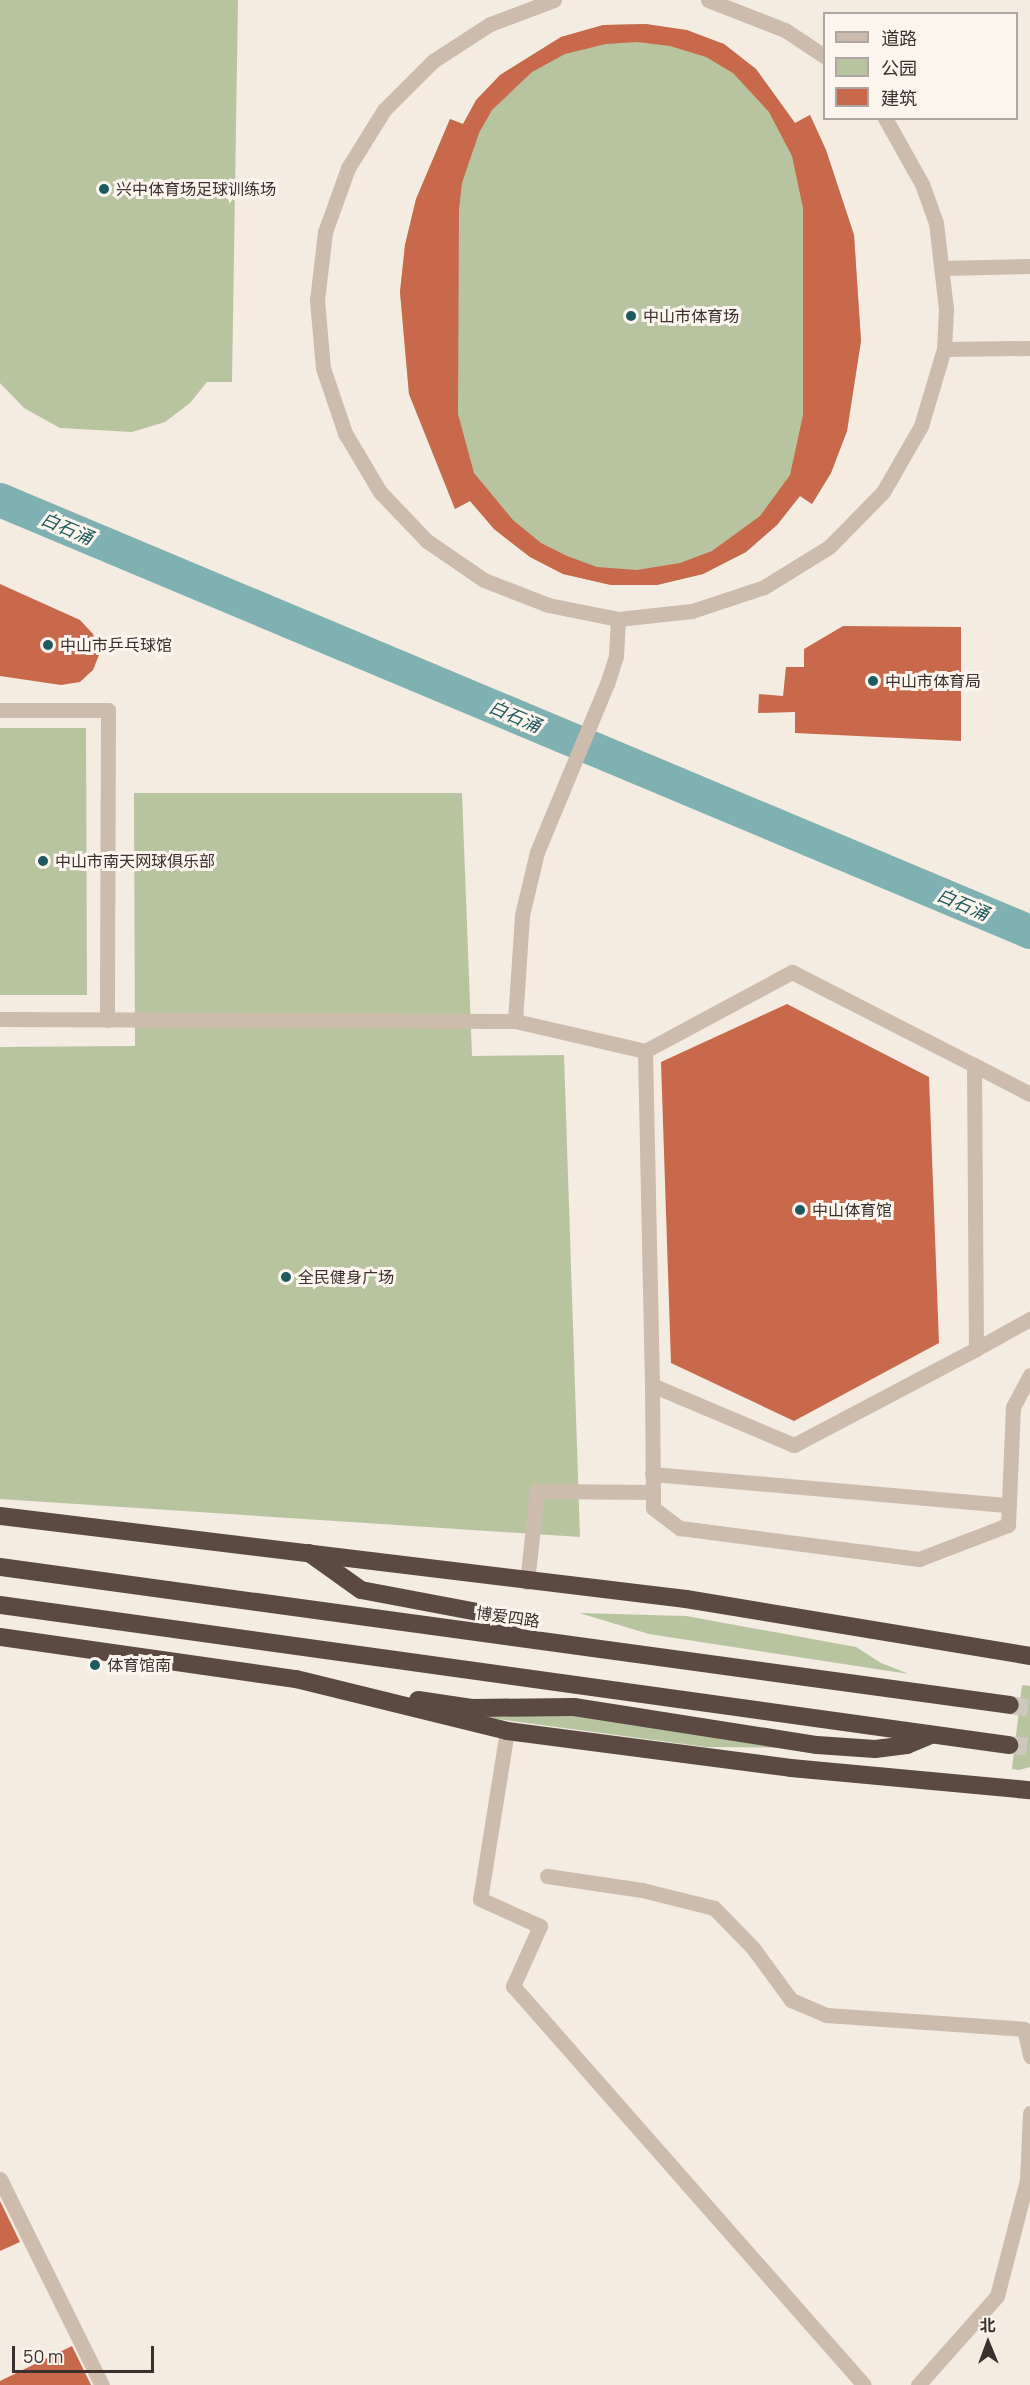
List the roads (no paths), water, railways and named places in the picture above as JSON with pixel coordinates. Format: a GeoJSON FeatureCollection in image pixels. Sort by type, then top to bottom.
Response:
{"type":"FeatureCollection","features":[{"type":"Feature","properties":{"kind":"highway"},"geometry":{"type":"LineString","coordinates":[[0,1516],[305,1551],[527,1582],[686,1599],[1029,1656]]}},
{"type":"Feature","properties":{"kind":"highway"},"geometry":{"type":"LineString","coordinates":[[305,1551],[361,1590],[483,1613],[519,1638]]}},
{"type":"Feature","properties":{"kind":"highway","name":"博爱四路"},"geometry":{"type":"LineString","coordinates":[[0,1567],[1010,1705]]}},
{"type":"Feature","properties":{"kind":"highway"},"geometry":{"type":"LineString","coordinates":[[0,1605],[1009,1745]]}},
{"type":"Feature","properties":{"kind":"highway"},"geometry":{"type":"LineString","coordinates":[[0,1637],[296,1679],[507,1731],[791,1768],[1027,1787]]}},
{"type":"Feature","properties":{"kind":"highway"},"geometry":{"type":"LineString","coordinates":[[296,1679],[333,1680],[429,1702],[472,1707],[574,1707],[817,1745],[875,1749],[907,1745],[932,1734]]}},
{"type":"Feature","properties":{"kind":"street"},"geometry":{"type":"LineString","coordinates":[[554,0],[490,24],[433,61],[384,110],[354,158],[325,232],[317,300],[323,368],[345,433],[380,492],[427,541],[484,580],[548,605],[618,619],[692,611],[764,587],[829,547],[883,492],[915,436],[944,349],[946,309],[936,224],[922,184],[886,120]]}},
{"type":"Feature","properties":{"kind":"street"},"geometry":{"type":"LineString","coordinates":[[708,0],[785,30],[823,55]]}},
{"type":"Feature","properties":{"kind":"street"},"geometry":{"type":"LineString","coordinates":[[942,268],[1030,266]]}},
{"type":"Feature","properties":{"kind":"street"},"geometry":{"type":"LineString","coordinates":[[944,349],[1030,348]]}},
{"type":"Feature","properties":{"kind":"street"},"geometry":{"type":"LineString","coordinates":[[515,1021],[522,915],[537,852],[595,718],[616,656],[618,619]]}},
{"type":"Feature","properties":{"kind":"street"},"geometry":{"type":"LineString","coordinates":[[0,710],[108,710],[107,1020]]}},
{"type":"Feature","properties":{"kind":"street"},"geometry":{"type":"LineString","coordinates":[[0,1019],[515,1021],[645,1051],[792,972],[1030,1094]]}},
{"type":"Feature","properties":{"kind":"street"},"geometry":{"type":"LineString","coordinates":[[645,1051],[653,1508],[680,1528],[919,1559],[1008,1525],[1013,1407],[1030,1375]]}},
{"type":"Feature","properties":{"kind":"street"},"geometry":{"type":"LineString","coordinates":[[974,1065],[976,1349]]}},
{"type":"Feature","properties":{"kind":"street"},"geometry":{"type":"LineString","coordinates":[[652,1385],[794,1445],[1030,1319]]}},
{"type":"Feature","properties":{"kind":"street"},"geometry":{"type":"LineString","coordinates":[[652,1474],[1009,1505]]}},
{"type":"Feature","properties":{"kind":"street"},"geometry":{"type":"LineString","coordinates":[[527,1582],[537,1491],[652,1492]]}},
{"type":"Feature","properties":{"kind":"street"},"geometry":{"type":"LineString","coordinates":[[507,1731],[480,1899],[540,1926],[513,1986],[864,2385]]}},
{"type":"Feature","properties":{"kind":"street"},"geometry":{"type":"LineString","coordinates":[[548,1876],[642,1890],[714,1908],[753,1948],[791,2000],[826,2015],[1024,2029],[1030,2056]]}},
{"type":"Feature","properties":{"kind":"street"},"geometry":{"type":"LineString","coordinates":[[918,2385],[997,2296],[1027,2180],[1030,2112]]}},
{"type":"Feature","properties":{"kind":"street"},"geometry":{"type":"LineString","coordinates":[[0,2179],[102,2385]]}},
{"type":"Feature","properties":{"kind":"waterway","name":"白石涌"},"geometry":{"type":"LineString","coordinates":[[0,500],[1030,932]]}},
{"type":"Feature","properties":{"kind":"tunnel"},"geometry":{"type":"LineString","coordinates":[[1010,1705],[1030,1708]]}},
{"type":"Feature","properties":{"kind":"tunnel"},"geometry":{"type":"LineString","coordinates":[[1009,1745],[1030,1747]]}},
{"type":"Feature","properties":{"kind":"place","name":"兴中体育场足球训练场"},"geometry":{"type":"Point","coordinates":[104,189]}},
{"type":"Feature","properties":{"kind":"place","name":"中山市体育场"},"geometry":{"type":"Point","coordinates":[631,316]}},
{"type":"Feature","properties":{"kind":"place","name":"中山市乒乓球馆"},"geometry":{"type":"Point","coordinates":[48,645]}},
{"type":"Feature","properties":{"kind":"place","name":"中山市体育局"},"geometry":{"type":"Point","coordinates":[873,681]}},
{"type":"Feature","properties":{"kind":"place","name":"中山市南天网球俱乐部"},"geometry":{"type":"Point","coordinates":[43,861]}},
{"type":"Feature","properties":{"kind":"place","name":"中山体育馆"},"geometry":{"type":"Point","coordinates":[800,1210]}},
{"type":"Feature","properties":{"kind":"place","name":"全民健身广场"},"geometry":{"type":"Point","coordinates":[286,1277]}},
{"type":"Feature","properties":{"kind":"place","name":"体育馆南"},"geometry":{"type":"Point","coordinates":[95,1665]}}]}
